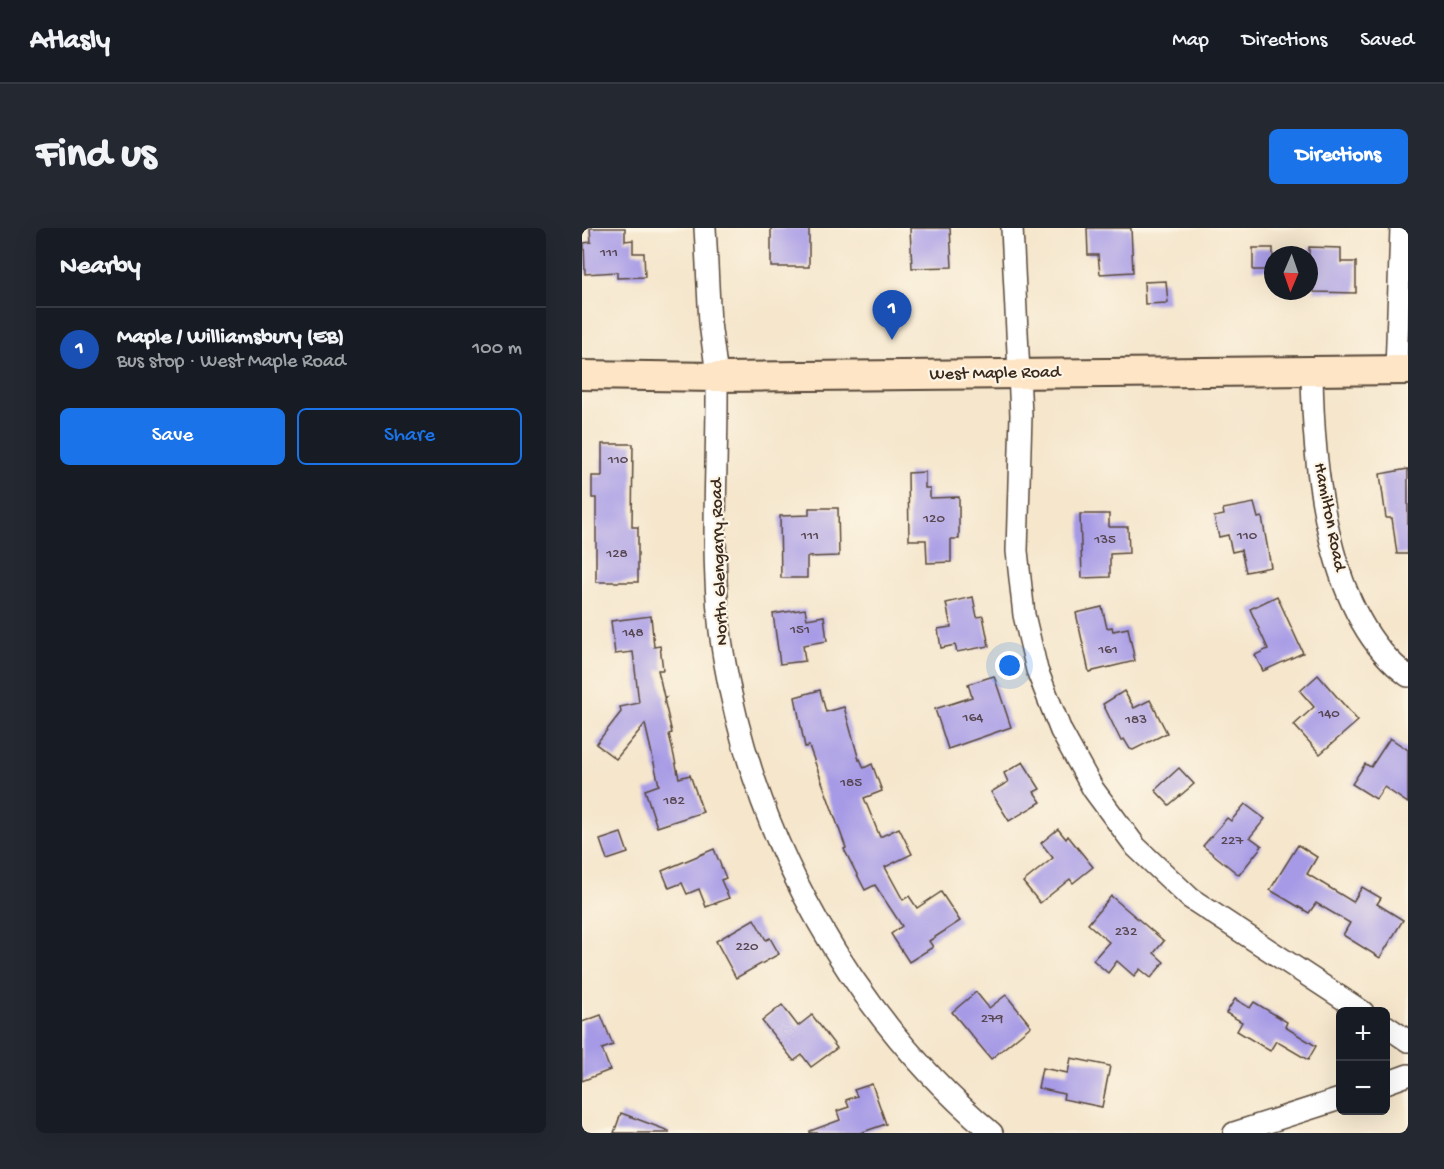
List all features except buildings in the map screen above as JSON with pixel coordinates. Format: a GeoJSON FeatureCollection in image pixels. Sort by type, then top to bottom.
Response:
{"type":"FeatureCollection","features":[{"type":"Feature","properties":{"kind":"main road","name":"West Maple Road"},"geometry":{"type":"LineString","coordinates":[[582,375],[717,377],[1402,370]]}},
{"type":"Feature","properties":{"kind":"street","name":"North Glengarry Road"},"geometry":{"type":"LineString","coordinates":[[705,228],[710,322],[717,377],[718,603],[725,664],[747,758],[779,845],[832,947],[886,1026],[942,1087],[992,1133]]}},
{"type":"Feature","properties":{"kind":"street"},"geometry":{"type":"LineString","coordinates":[[1012,228],[1021,415],[1017,551],[1024,615],[1037,670],[1066,740],[1092,789],[1136,847],[1190,898],[1357,1007]]}},
{"type":"Feature","properties":{"kind":"street"},"geometry":{"type":"LineString","coordinates":[[1401,228],[1402,370]]}},
{"type":"Feature","properties":{"kind":"street","name":"Hamilton Road"},"geometry":{"type":"LineString","coordinates":[[1312,371],[1312,415],[1319,475],[1333,553],[1344,589],[1368,636],[1408,676]]}},
{"type":"Feature","properties":{"kind":"street"},"geometry":{"type":"LineString","coordinates":[[1390,1029],[1408,1041]]}},
{"type":"Feature","properties":{"kind":"street"},"geometry":{"type":"LineString","coordinates":[[1390,1082],[1408,1075]]}},
{"type":"Feature","properties":{"kind":"street"},"geometry":{"type":"LineString","coordinates":[[1234,1133],[1336,1101]]}},
{"type":"Feature","properties":{"kind":"place","name":"Maple / Williamsbury (EB)"},"geometry":{"type":"Point","coordinates":[892,340]}}]}
